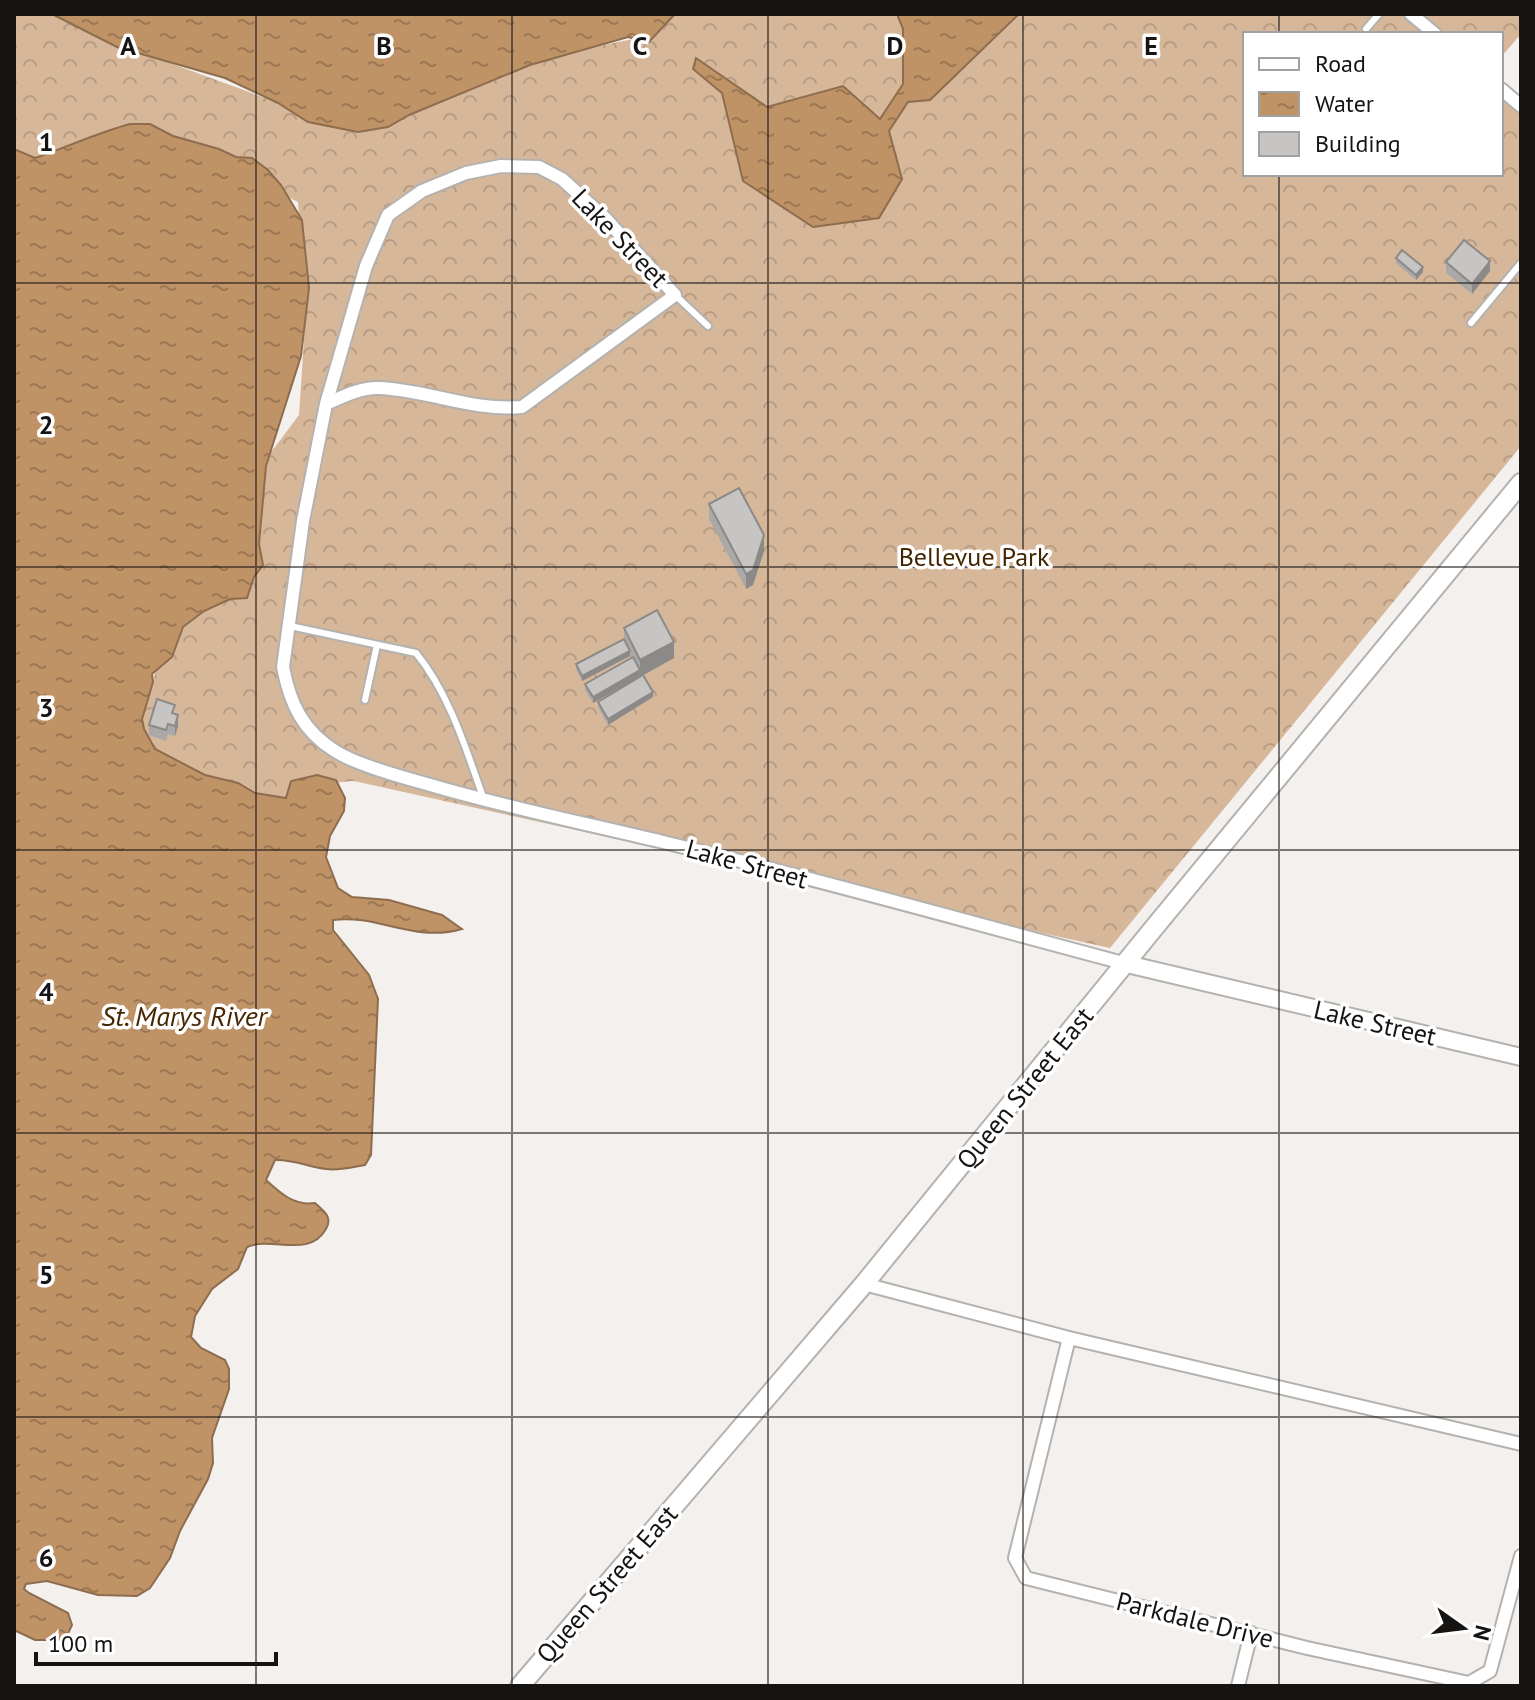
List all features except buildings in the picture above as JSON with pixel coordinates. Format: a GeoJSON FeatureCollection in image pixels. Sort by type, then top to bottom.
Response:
{"type":"FeatureCollection","features":[{"type":"Feature","properties":{"kind":"main road","name":"Queen Street East"},"geometry":{"type":"LineString","coordinates":[[520,1686],[864,1284],[1521,483]]}},
{"type":"Feature","properties":{"kind":"street"},"geometry":{"type":"LineString","coordinates":[[1411,14],[1433,32]]}},
{"type":"Feature","properties":{"kind":"street"},"geometry":{"type":"LineString","coordinates":[[1503,95],[1521,106]]}},
{"type":"Feature","properties":{"kind":"street","name":"Lake Street"},"geometry":{"type":"LineString","coordinates":[[326,404],[378,387],[468,405],[499,409],[522,407],[675,295],[606,219],[562,179],[539,167],[501,166],[466,173],[422,191],[388,215],[366,266],[326,404],[303,521],[283,667],[287,689],[302,722],[313,734],[337,753],[484,801],[665,843],[1127,964],[1521,1057]]}},
{"type":"Feature","properties":{"kind":"street"},"geometry":{"type":"LineString","coordinates":[[864,1284],[1069,1338],[1521,1444]]}},
{"type":"Feature","properties":{"kind":"street","name":"Parkdale Drive"},"geometry":{"type":"LineString","coordinates":[[1069,1338],[1015,1558],[1026,1578],[1307,1648],[1469,1683],[1490,1671],[1521,1556]]}},
{"type":"Feature","properties":{"kind":"street"},"geometry":{"type":"LineString","coordinates":[[1238,1686],[1251,1633]]}},
{"type":"Feature","properties":{"kind":"lane"},"geometry":{"type":"LineString","coordinates":[[1366,29],[1379,14]]}},
{"type":"Feature","properties":{"kind":"lane"},"geometry":{"type":"LineString","coordinates":[[1471,323],[1521,263]]}},
{"type":"Feature","properties":{"kind":"lane"},"geometry":{"type":"LineString","coordinates":[[675,295],[708,326]]}},
{"type":"Feature","properties":{"kind":"lane"},"geometry":{"type":"LineString","coordinates":[[288,625],[416,653],[429,669],[465,747],[484,801]]}},
{"type":"Feature","properties":{"kind":"lane"},"geometry":{"type":"LineString","coordinates":[[365,700],[377,645]]}},
{"type":"Feature","properties":{"kind":"green space","name":"Bellevue Park"},"geometry":{"type":"Polygon","coordinates":[[[14,14],[53,14],[167,62],[358,132],[540,63],[654,36],[671,14],[897,14],[903,29],[903,84],[880,119],[843,86],[767,107],[696,58],[693,69],[722,93],[743,181],[902,179],[889,131],[908,101],[1006,14],[1521,14],[1521,34],[1503,55],[1503,32],[1243,32],[1243,176],[1503,176],[1503,91],[1521,106],[1521,446],[1110,948],[354,781],[330,783],[311,836],[152,767],[142,719],[160,656],[236,499],[299,415],[306,309],[298,202],[141,124],[34,158],[14,148],[14,14]]]}},
{"type":"Feature","properties":{"kind":"water"},"geometry":{"type":"Polygon","coordinates":[[[52,14],[675,14],[649,42],[628,37],[530,65],[409,115],[388,127],[358,132],[308,122],[278,103],[225,78],[117,47],[52,14]]]}},
{"type":"Feature","properties":{"kind":"water"},"geometry":{"type":"Polygon","coordinates":[[[897,14],[1019,14],[930,100],[908,102],[889,131],[902,179],[879,218],[813,227],[743,181],[722,93],[693,69],[696,58],[767,107],[843,86],[880,119],[903,84],[903,29],[897,14]]]}},
{"type":"Feature","properties":{"kind":"water","name":"St. Marys River"},"geometry":{"type":"Polygon","coordinates":[[[130,124],[150,124],[173,136],[236,157],[252,158],[268,170],[302,220],[309,288],[301,356],[266,466],[259,544],[263,565],[254,577],[247,598],[230,599],[204,611],[183,627],[172,657],[152,674],[153,682],[142,719],[144,729],[155,749],[205,775],[238,783],[255,793],[286,798],[291,781],[317,775],[336,780],[345,798],[344,811],[330,836],[326,857],[338,888],[352,897],[389,900],[442,915],[462,929],[428,933],[365,921],[333,920],[333,930],[369,975],[378,999],[371,1155],[365,1165],[336,1170],[275,1160],[266,1180],[294,1200],[315,1203],[326,1214],[328,1225],[319,1238],[310,1243],[247,1247],[238,1269],[212,1289],[195,1316],[191,1337],[201,1348],[225,1360],[229,1369],[229,1389],[212,1438],[213,1463],[208,1479],[180,1531],[170,1558],[150,1588],[137,1596],[98,1595],[47,1581],[26,1584],[24,1589],[29,1593],[68,1613],[72,1625],[65,1640],[35,1640],[14,1630],[14,149],[35,158],[130,124]]]}}]}
